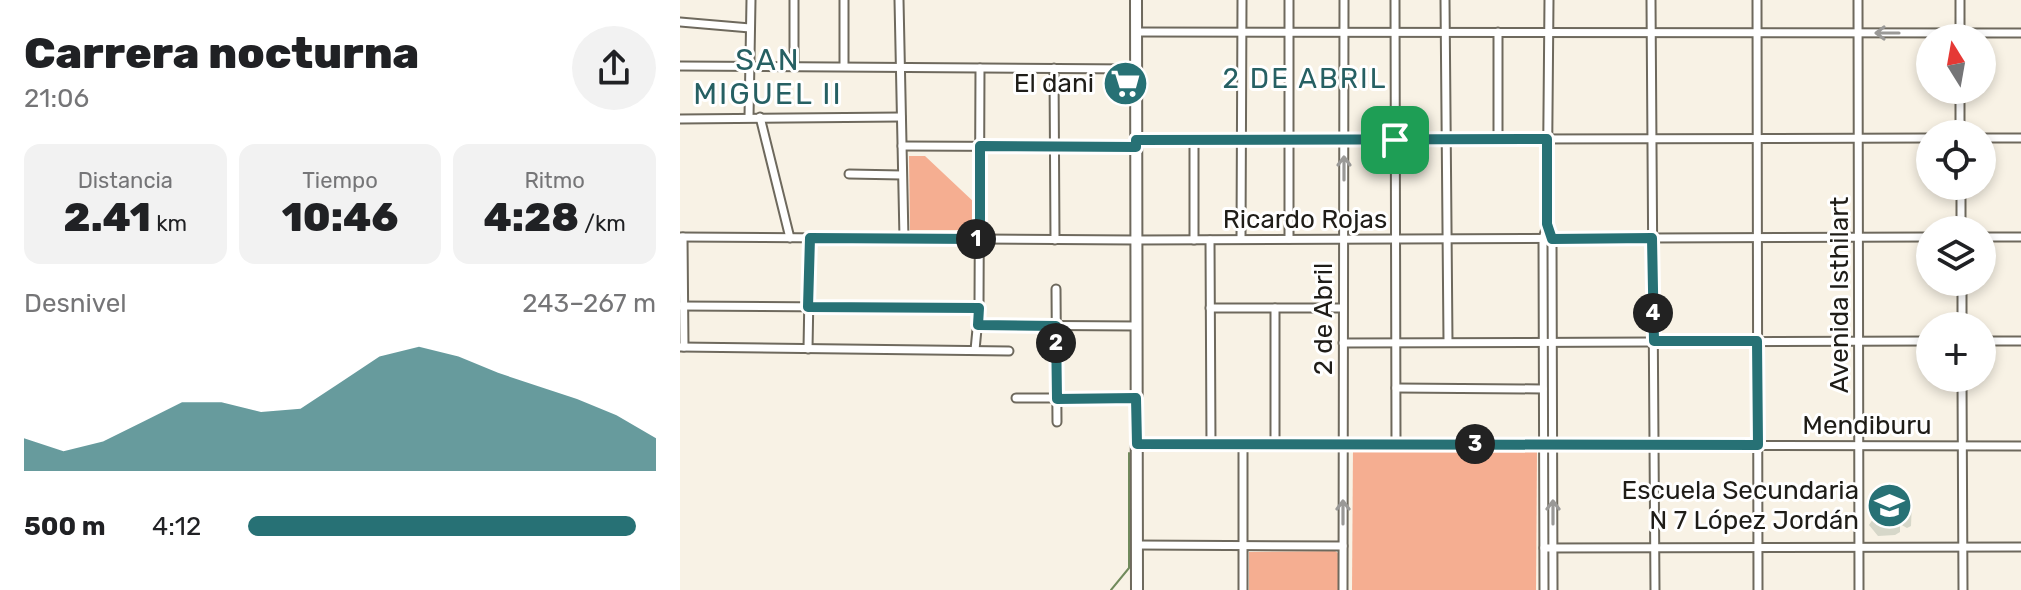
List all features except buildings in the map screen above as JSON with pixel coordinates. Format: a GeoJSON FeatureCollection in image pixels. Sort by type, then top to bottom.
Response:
{"type":"FeatureCollection","features":[{"type":"Feature","properties":{"kind":"main road"},"geometry":{"type":"LineString","coordinates":[[1136,0],[1136,589]]}},
{"type":"Feature","properties":{"kind":"street"},"geometry":{"type":"LineString","coordinates":[[749,117],[751,0]]}},
{"type":"Feature","properties":{"kind":"street"},"geometry":{"type":"LineString","coordinates":[[794,0],[794,66]]}},
{"type":"Feature","properties":{"kind":"street"},"geometry":{"type":"LineString","coordinates":[[844,0],[844,66]]}},
{"type":"Feature","properties":{"kind":"street"},"geometry":{"type":"LineString","coordinates":[[899,0],[904,239]]}},
{"type":"Feature","properties":{"kind":"street"},"geometry":{"type":"LineString","coordinates":[[1241,239],[1242,0]]}},
{"type":"Feature","properties":{"kind":"street"},"geometry":{"type":"LineString","coordinates":[[1289,0],[1289,239]]}},
{"type":"Feature","properties":{"kind":"street","name":"2 de Abril"},"geometry":{"type":"LineString","coordinates":[[1343,590],[1344,0]]}},
{"type":"Feature","properties":{"kind":"street"},"geometry":{"type":"LineString","coordinates":[[1395,0],[1396,444]]}},
{"type":"Feature","properties":{"kind":"street"},"geometry":{"type":"LineString","coordinates":[[1445,0],[1448,341]]}},
{"type":"Feature","properties":{"kind":"street"},"geometry":{"type":"LineString","coordinates":[[1544,590],[1543,239],[1547,224],[1549,0]]}},
{"type":"Feature","properties":{"kind":"street"},"geometry":{"type":"LineString","coordinates":[[1651,0],[1655,590]]}},
{"type":"Feature","properties":{"kind":"street"},"geometry":{"type":"LineString","coordinates":[[1757,0],[1758,590]]}},
{"type":"Feature","properties":{"kind":"street","name":"Avenida Isthilart"},"geometry":{"type":"LineString","coordinates":[[1858,0],[1859,590]]}},
{"type":"Feature","properties":{"kind":"street"},"geometry":{"type":"LineString","coordinates":[[1960,0],[1960,24]]}},
{"type":"Feature","properties":{"kind":"street"},"geometry":{"type":"LineString","coordinates":[[680,22],[750,28]]}},
{"type":"Feature","properties":{"kind":"street"},"geometry":{"type":"LineString","coordinates":[[1136,32],[1916,35]]}},
{"type":"Feature","properties":{"kind":"street"},"geometry":{"type":"LineString","coordinates":[[1498,32],[1498,139]]}},
{"type":"Feature","properties":{"kind":"street"},"geometry":{"type":"LineString","coordinates":[[1996,34],[2021,33]]}},
{"type":"Feature","properties":{"kind":"street"},"geometry":{"type":"LineString","coordinates":[[680,66],[1136,69]]}},
{"type":"Feature","properties":{"kind":"street"},"geometry":{"type":"LineString","coordinates":[[975,350],[979,308],[980,68]]}},
{"type":"Feature","properties":{"kind":"street"},"geometry":{"type":"LineString","coordinates":[[1054,68],[1055,240]]}},
{"type":"Feature","properties":{"kind":"street"},"geometry":{"type":"LineString","coordinates":[[760,117],[790,238]]}},
{"type":"Feature","properties":{"kind":"street"},"geometry":{"type":"LineString","coordinates":[[680,119],[901,117]]}},
{"type":"Feature","properties":{"kind":"street"},"geometry":{"type":"LineString","coordinates":[[902,146],[1054,147],[1241,139],[1916,138]]}},
{"type":"Feature","properties":{"kind":"street"},"geometry":{"type":"LineString","coordinates":[[1996,138],[2021,138]]}},
{"type":"Feature","properties":{"kind":"street"},"geometry":{"type":"LineString","coordinates":[[1194,140],[1194,240]]}},
{"type":"Feature","properties":{"kind":"street"},"geometry":{"type":"LineString","coordinates":[[849,174],[902,175]]}},
{"type":"Feature","properties":{"kind":"street"},"geometry":{"type":"LineString","coordinates":[[1547,224],[1552,239],[1553,590]]}},
{"type":"Feature","properties":{"kind":"street"},"geometry":{"type":"LineString","coordinates":[[682,237],[682,347],[1009,351]]}},
{"type":"Feature","properties":{"kind":"street","name":"Ricardo Rojas"},"geometry":{"type":"LineString","coordinates":[[682,237],[1055,240],[1916,237]]}},
{"type":"Feature","properties":{"kind":"street"},"geometry":{"type":"LineString","coordinates":[[1996,237],[2021,237]]}},
{"type":"Feature","properties":{"kind":"street"},"geometry":{"type":"LineString","coordinates":[[808,349],[810,238]]}},
{"type":"Feature","properties":{"kind":"street"},"geometry":{"type":"LineString","coordinates":[[1210,240],[1211,444]]}},
{"type":"Feature","properties":{"kind":"street"},"geometry":{"type":"LineString","coordinates":[[1056,289],[1057,422]]}},
{"type":"Feature","properties":{"kind":"street"},"geometry":{"type":"LineString","coordinates":[[682,306],[979,308]]}},
{"type":"Feature","properties":{"kind":"street"},"geometry":{"type":"LineString","coordinates":[[1210,308],[1343,308]]}},
{"type":"Feature","properties":{"kind":"street"},"geometry":{"type":"LineString","coordinates":[[1275,308],[1275,444]]}},
{"type":"Feature","properties":{"kind":"street"},"geometry":{"type":"LineString","coordinates":[[978,325],[1136,326]]}},
{"type":"Feature","properties":{"kind":"street"},"geometry":{"type":"LineString","coordinates":[[1343,343],[1916,341]]}},
{"type":"Feature","properties":{"kind":"street"},"geometry":{"type":"LineString","coordinates":[[1996,341],[2021,341]]}},
{"type":"Feature","properties":{"kind":"street"},"geometry":{"type":"LineString","coordinates":[[1396,388],[1543,389]]}},
{"type":"Feature","properties":{"kind":"street"},"geometry":{"type":"LineString","coordinates":[[1962,392],[1963,590]]}},
{"type":"Feature","properties":{"kind":"street"},"geometry":{"type":"LineString","coordinates":[[1016,398],[1136,398]]}},
{"type":"Feature","properties":{"kind":"street","name":"Mendiburu"},"geometry":{"type":"LineString","coordinates":[[1137,444],[2021,446]]}},
{"type":"Feature","properties":{"kind":"street"},"geometry":{"type":"LineString","coordinates":[[1243,444],[1243,590]]}},
{"type":"Feature","properties":{"kind":"street"},"geometry":{"type":"LineString","coordinates":[[1137,545],[1343,546]]}},
{"type":"Feature","properties":{"kind":"street"},"geometry":{"type":"LineString","coordinates":[[1544,548],[2021,547]]}},
{"type":"Feature","properties":{"kind":"shaded area"},"geometry":{"type":"Polygon","coordinates":[[[909,156],[925,156],[976,204],[975,230],[910,230],[909,156]]]}},
{"type":"Feature","properties":{"kind":"shaded area"},"geometry":{"type":"Polygon","coordinates":[[[1353,449],[1537,450],[1536,590],[1352,590],[1353,449]]]}},
{"type":"Feature","properties":{"kind":"shaded area"},"geometry":{"type":"Polygon","coordinates":[[[1335,551],[1341,555],[1341,590],[1249,590],[1249,552],[1335,551]]]}},
{"type":"Feature","properties":{"kind":"waterway"},"geometry":{"type":"LineString","coordinates":[[1111,590],[1129,568],[1129,453]]}},
{"type":"Feature","properties":{"kind":"place","name":"El dani"},"geometry":{"type":"Point","coordinates":[1125,83]}},
{"type":"Feature","properties":{"kind":"place","name":"Escuela Secundaria N 7 López Jordán"},"geometry":{"type":"Point","coordinates":[1890,505]}},
{"type":"Feature","properties":{"kind":"district","name":"SAN MIGUEL II"},"geometry":{"type":"Point","coordinates":[768,77]}},
{"type":"Feature","properties":{"kind":"district","name":"2 DE ABRIL"},"geometry":{"type":"Point","coordinates":[1305,78]}},
{"type":"Feature","properties":{"kind":"route"},"geometry":{"type":"LineString","coordinates":[[1547,139],[1547,224],[1552,239],[1652,238],[1654,341],[1757,341],[1758,445],[1137,444],[1136,398],[1057,399],[1056,326],[978,325],[979,308],[808,307],[810,238],[980,239],[980,146],[1136,147],[1136,140],[1395,140],[1547,139]]}}]}
